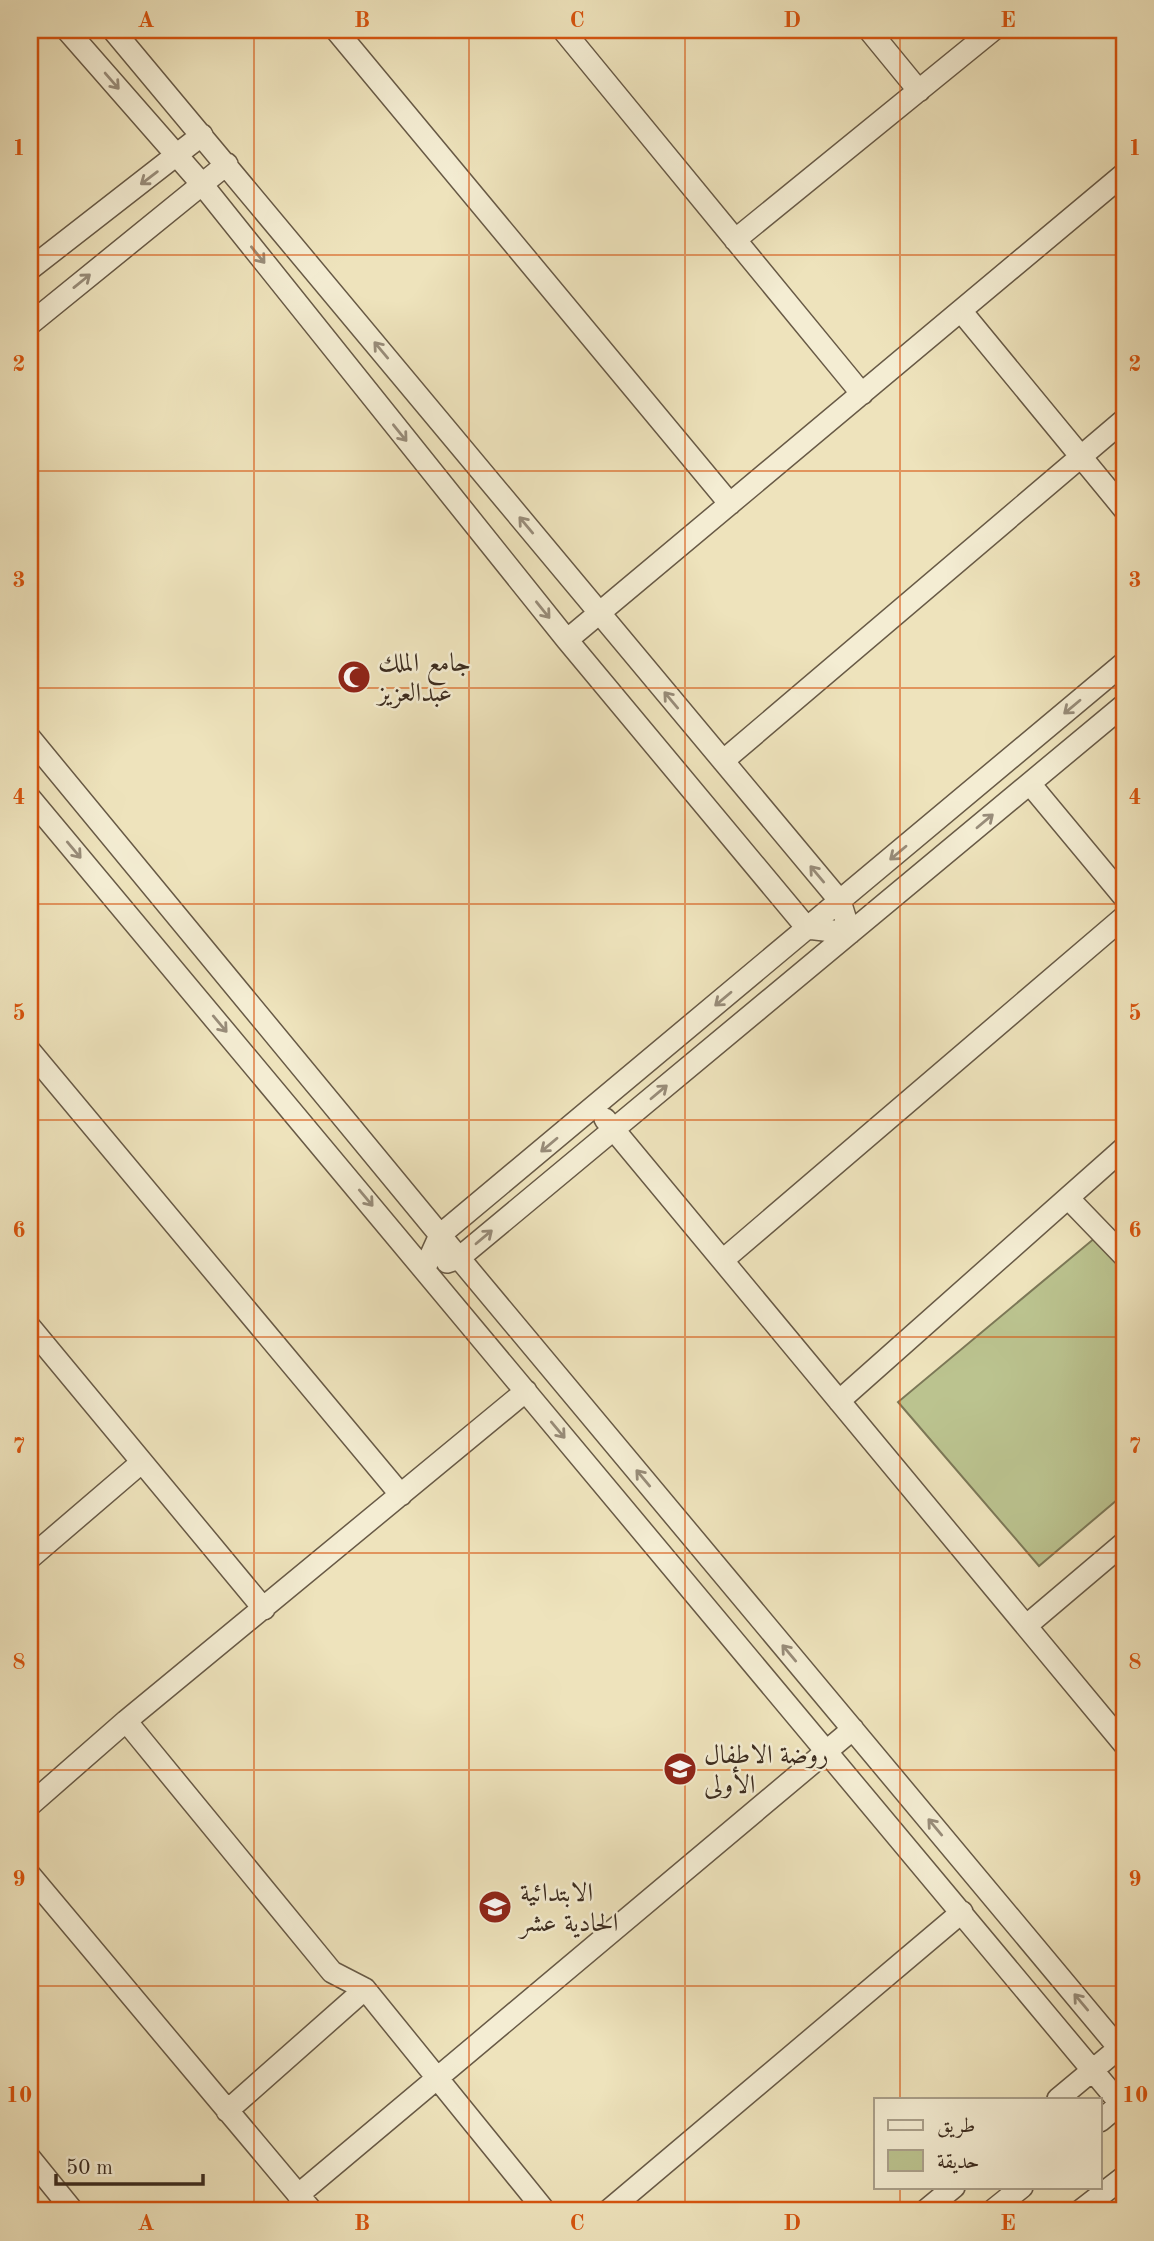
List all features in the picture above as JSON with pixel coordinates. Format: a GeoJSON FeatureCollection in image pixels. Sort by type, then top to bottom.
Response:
{"type":"FeatureCollection","features":[{"type":"Feature","properties":{"kind":"street"},"geometry":{"type":"LineString","coordinates":[[67,30],[201,183],[567,640],[807,928],[850,933]]}},
{"type":"Feature","properties":{"kind":"street"},"geometry":{"type":"LineString","coordinates":[[113,30],[840,901],[850,933]]}},
{"type":"Feature","properties":{"kind":"street"},"geometry":{"type":"LineString","coordinates":[[336,30],[730,504]]}},
{"type":"Feature","properties":{"kind":"street"},"geometry":{"type":"LineString","coordinates":[[563,30],[862,394]]}},
{"type":"Feature","properties":{"kind":"street"},"geometry":{"type":"LineString","coordinates":[[869,30],[919,91]]}},
{"type":"Feature","properties":{"kind":"street"},"geometry":{"type":"LineString","coordinates":[[735,240],[993,30]]}},
{"type":"Feature","properties":{"kind":"street"},"geometry":{"type":"LineString","coordinates":[[30,269],[202,135]]}},
{"type":"Feature","properties":{"kind":"street"},"geometry":{"type":"LineString","coordinates":[[30,324],[227,164]]}},
{"type":"Feature","properties":{"kind":"street"},"geometry":{"type":"LineString","coordinates":[[567,640],[1124,174]]}},
{"type":"Feature","properties":{"kind":"street"},"geometry":{"type":"LineString","coordinates":[[961,311],[1124,509]]}},
{"type":"Feature","properties":{"kind":"street"},"geometry":{"type":"LineString","coordinates":[[723,761],[1124,420]]}},
{"type":"Feature","properties":{"kind":"street"},"geometry":{"type":"LineString","coordinates":[[425,1268],[440,1236],[1124,663]]}},
{"type":"Feature","properties":{"kind":"street"},"geometry":{"type":"LineString","coordinates":[[425,1268],[459,1258],[1124,705]]}},
{"type":"Feature","properties":{"kind":"street"},"geometry":{"type":"LineString","coordinates":[[30,738],[440,1236],[1123,2049],[1059,2098]]}},
{"type":"Feature","properties":{"kind":"street"},"geometry":{"type":"LineString","coordinates":[[1030,783],[1124,897]]}},
{"type":"Feature","properties":{"kind":"street"},"geometry":{"type":"LineString","coordinates":[[30,798],[1123,2104],[1102,2120]]}},
{"type":"Feature","properties":{"kind":"street"},"geometry":{"type":"LineString","coordinates":[[723,1260],[1124,917]]}},
{"type":"Feature","properties":{"kind":"street"},"geometry":{"type":"LineString","coordinates":[[30,1051],[401,1495]]}},
{"type":"Feature","properties":{"kind":"street"},"geometry":{"type":"LineString","coordinates":[[595,1106],[1124,1744]]}},
{"type":"Feature","properties":{"kind":"street"},"geometry":{"type":"LineString","coordinates":[[839,1401],[1124,1148]]}},
{"type":"Feature","properties":{"kind":"street"},"geometry":{"type":"LineString","coordinates":[[1068,1198],[1124,1256]]}},
{"type":"Feature","properties":{"kind":"street"},"geometry":{"type":"LineString","coordinates":[[30,1327],[264,1609]]}},
{"type":"Feature","properties":{"kind":"street"},"geometry":{"type":"LineString","coordinates":[[30,1805],[126,1721],[526,1391]]}},
{"type":"Feature","properties":{"kind":"street"},"geometry":{"type":"LineString","coordinates":[[30,1558],[142,1462]]}},
{"type":"Feature","properties":{"kind":"street"},"geometry":{"type":"LineString","coordinates":[[1026,1626],[1124,1543]]}},
{"type":"Feature","properties":{"kind":"street"},"geometry":{"type":"LineString","coordinates":[[126,1721],[332,1972],[365,1989],[545,2211]]}},
{"type":"Feature","properties":{"kind":"street"},"geometry":{"type":"LineString","coordinates":[[30,1875],[305,2203],[437,2078],[853,1729]]}},
{"type":"Feature","properties":{"kind":"street"},"geometry":{"type":"LineString","coordinates":[[608,2211],[962,1912]]}},
{"type":"Feature","properties":{"kind":"street"},"geometry":{"type":"LineString","coordinates":[[227,2110],[365,1989]]}},
{"type":"Feature","properties":{"kind":"street"},"geometry":{"type":"LineString","coordinates":[[30,2158],[73,2211]]}},
{"type":"Feature","properties":{"kind":"street"},"geometry":{"type":"LineString","coordinates":[[1080,2211],[1124,2177]]}},
{"type":"Feature","properties":{"kind":"street"},"geometry":{"type":"LineString","coordinates":[[925,2211],[953,2188]]}},
{"type":"Feature","properties":{"kind":"street"},"geometry":{"type":"LineString","coordinates":[[992,2211],[1021,2188]]}},
{"type":"Feature","properties":{"kind":"green space"},"geometry":{"type":"Polygon","coordinates":[[[1096,1237],[1124,1267],[1124,1494],[1039,1566],[898,1402],[1096,1237]]]}},
{"type":"Feature","properties":{"kind":"place","name":"جامع الملك عبدالعزيز"},"geometry":{"type":"Point","coordinates":[354,677]}},
{"type":"Feature","properties":{"kind":"place","name":"روضة الاطفال الأولى"},"geometry":{"type":"Point","coordinates":[680,1769]}},
{"type":"Feature","properties":{"kind":"place","name":"الابتدائية الحادية عشر"},"geometry":{"type":"Point","coordinates":[495,1907]}}]}
